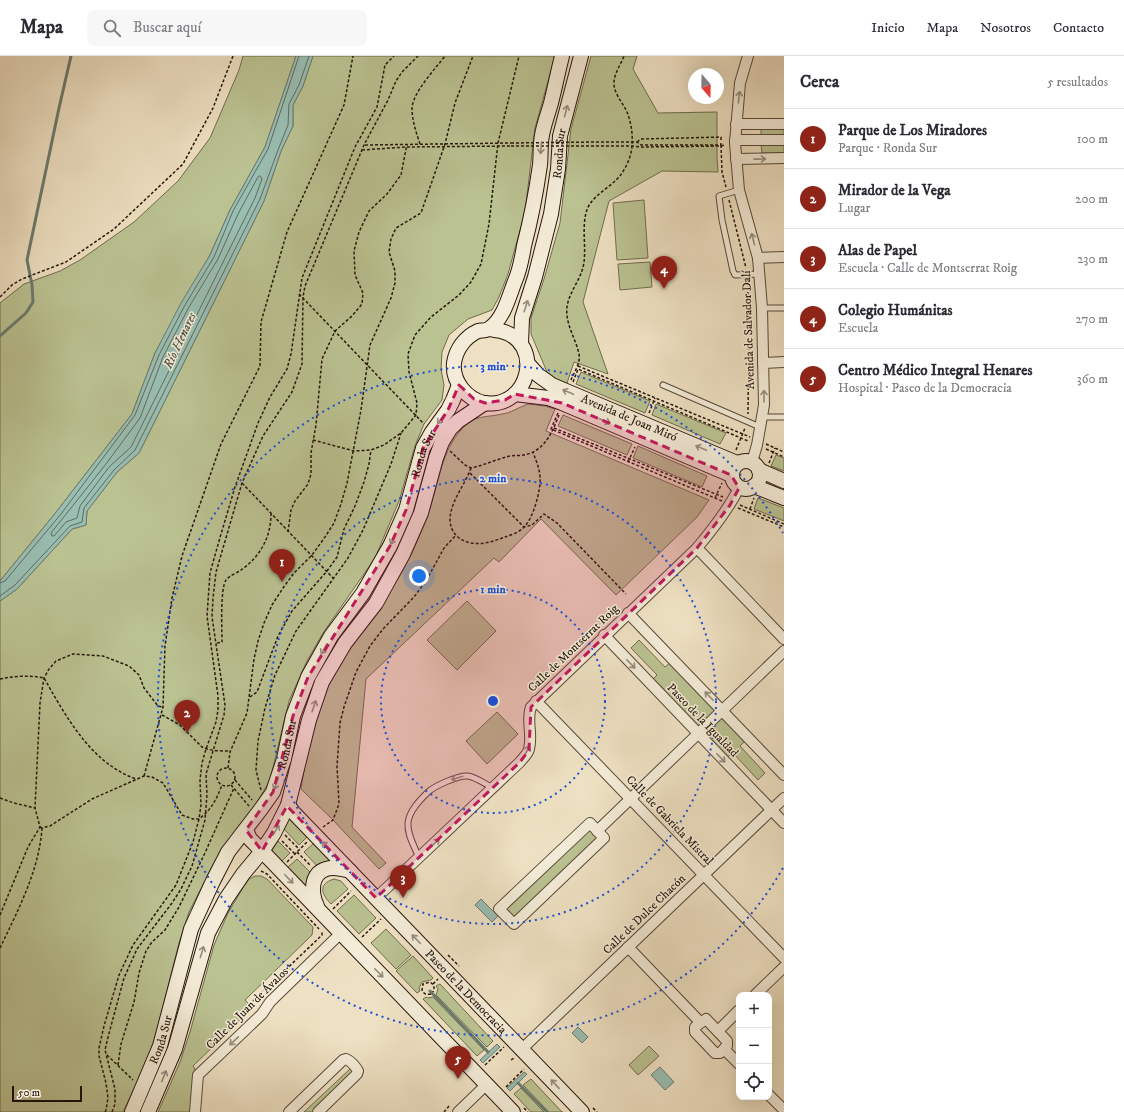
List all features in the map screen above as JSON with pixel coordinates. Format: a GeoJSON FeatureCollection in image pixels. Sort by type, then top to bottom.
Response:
{"type":"FeatureCollection","features":[{"type":"Feature","properties":{"kind":"main road","name":"Ronda Sur"},"geometry":{"type":"LineString","coordinates":[[489,329],[502,313],[517,275],[533,212],[540,164],[542,135],[562,56]]}},
{"type":"Feature","properties":{"kind":"main road","name":"Ronda Sur"},"geometry":{"type":"LineString","coordinates":[[528,364],[526,353],[521,344],[522,318],[535,277],[551,214],[558,169],[560,136],[581,56]]}},
{"type":"Feature","properties":{"kind":"main road"},"geometry":{"type":"LineString","coordinates":[[484,403],[474,399],[459,385],[455,376],[454,364],[457,351],[463,342],[471,335],[489,329],[512,335],[521,344]]}},
{"type":"Feature","properties":{"kind":"main road"},"geometry":{"type":"LineString","coordinates":[[515,394],[522,386],[527,376],[528,364]]}},
{"type":"Feature","properties":{"kind":"main road","name":"Avenida de Joan Miró"},"geometry":{"type":"LineString","coordinates":[[528,364],[538,376],[565,398],[734,469],[743,460],[784,481]]}},
{"type":"Feature","properties":{"kind":"main road","name":"Ronda Sur"},"geometry":{"type":"LineString","coordinates":[[132,1112],[160,1046],[192,929],[213,881],[228,852],[273,792],[280,774],[293,716],[308,677],[331,636],[363,593],[390,546],[406,510],[423,448],[454,400],[459,385]]}},
{"type":"Feature","properties":{"kind":"main road","name":"Ronda Sur"},"geometry":{"type":"LineString","coordinates":[[148,1112],[175,1049],[208,934],[226,899],[278,827],[288,805],[309,720],[322,682],[345,643],[376,603],[403,554],[421,513],[436,458],[442,442],[450,429],[458,421],[484,403],[495,403],[505,400],[515,394]]}},
{"type":"Feature","properties":{"kind":"main road","name":"Avenida de Joan Miró"},"geometry":{"type":"LineString","coordinates":[[515,394],[548,398],[565,398]]}},
{"type":"Feature","properties":{"kind":"main road"},"geometry":{"type":"LineString","coordinates":[[734,469],[733,482],[739,488],[748,489],[759,481],[760,477],[756,466]]}},
{"type":"Feature","properties":{"kind":"main road"},"geometry":{"type":"LineString","coordinates":[[754,486],[784,498]]}},
{"type":"Feature","properties":{"kind":"main road","name":"Paseo de la Democracia"},"geometry":{"type":"LineString","coordinates":[[288,805],[389,912],[518,1053],[582,1112]]}},
{"type":"Feature","properties":{"kind":"main road"},"geometry":{"type":"LineString","coordinates":[[246,830],[250,838],[262,851],[326,913]]}},
{"type":"Feature","properties":{"kind":"main road"},"geometry":{"type":"LineString","coordinates":[[350,871],[336,867],[326,868],[318,873],[312,885],[312,896],[341,933],[486,1085],[518,1110]]}},
{"type":"Feature","properties":{"kind":"street","name":"Avenida de Salvador Dalí"},"geometry":{"type":"LineString","coordinates":[[748,56],[740,83],[735,142],[739,190],[758,258],[760,274],[764,405],[757,443],[756,466]]}},
{"type":"Feature","properties":{"kind":"street"},"geometry":{"type":"LineString","coordinates":[[736,124],[784,124]]}},
{"type":"Feature","properties":{"kind":"street"},"geometry":{"type":"LineString","coordinates":[[735,142],[784,140]]}},
{"type":"Feature","properties":{"kind":"street"},"geometry":{"type":"LineString","coordinates":[[736,159],[784,158]]}},
{"type":"Feature","properties":{"kind":"street"},"geometry":{"type":"LineString","coordinates":[[758,258],[784,258]]}},
{"type":"Feature","properties":{"kind":"street"},"geometry":{"type":"LineString","coordinates":[[763,363],[784,362]]}},
{"type":"Feature","properties":{"kind":"street","name":"Calle de Montserrat Roig"},"geometry":{"type":"LineString","coordinates":[[376,898],[520,762],[529,750],[531,737],[528,719],[531,707],[604,635],[697,548],[716,526],[739,488]]}},
{"type":"Feature","properties":{"kind":"street"},"geometry":{"type":"LineString","coordinates":[[697,548],[781,634]]}},
{"type":"Feature","properties":{"kind":"street","name":"Paseo de la Igualdad"},"geometry":{"type":"LineString","coordinates":[[628,613],[784,775]]}},
{"type":"Feature","properties":{"kind":"street","name":"Paseo de la Igualdad"},"geometry":{"type":"LineString","coordinates":[[604,635],[784,823]]}},
{"type":"Feature","properties":{"kind":"street"},"geometry":{"type":"LineString","coordinates":[[597,831],[784,651]]}},
{"type":"Feature","properties":{"kind":"street","name":"Calle de Gabriela Mistral"},"geometry":{"type":"LineString","coordinates":[[536,701],[784,958]]}},
{"type":"Feature","properties":{"kind":"street","name":"Calle de Dulce Chacón"},"geometry":{"type":"LineString","coordinates":[[518,1053],[784,798]]}},
{"type":"Feature","properties":{"kind":"street"},"geometry":{"type":"LineString","coordinates":[[590,823],[597,831],[604,838],[514,924],[500,909],[590,823]]}},
{"type":"Feature","properties":{"kind":"street","name":"Calle de Juan de Ávalos"},"geometry":{"type":"LineString","coordinates":[[195,1112],[198,1075],[262,1014],[270,1002],[341,933]]}},
{"type":"Feature","properties":{"kind":"street"},"geometry":{"type":"LineString","coordinates":[[628,947],[700,1022]]}},
{"type":"Feature","properties":{"kind":"street"},"geometry":{"type":"LineString","coordinates":[[758,992],[784,967]]}},
{"type":"Feature","properties":{"kind":"street"},"geometry":{"type":"LineString","coordinates":[[718,1031],[736,1013]]}},
{"type":"Feature","properties":{"kind":"street"},"geometry":{"type":"LineString","coordinates":[[706,1019],[708,1020],[727,1040],[727,1046],[720,1053],[715,1053],[695,1032],[695,1027],[700,1022],[706,1019]]}},
{"type":"Feature","properties":{"kind":"street"},"geometry":{"type":"LineString","coordinates":[[724,1049],[736,1061]]}},
{"type":"Feature","properties":{"kind":"street"},"geometry":{"type":"LineString","coordinates":[[289,1112],[343,1060],[349,1060],[357,1069],[357,1074],[318,1112]]}},
{"type":"Feature","properties":{"kind":"street"},"geometry":{"type":"LineString","coordinates":[[458,1112],[486,1085]]}},
{"type":"Feature","properties":{"kind":"street"},"geometry":{"type":"LineString","coordinates":[[772,1098],[784,1110]]}},
{"type":"Feature","properties":{"kind":"lane"},"geometry":{"type":"LineString","coordinates":[[739,190],[719,196],[722,220],[733,271],[735,274],[760,274]]}},
{"type":"Feature","properties":{"kind":"lane"},"geometry":{"type":"LineString","coordinates":[[762,308],[784,308]]}},
{"type":"Feature","properties":{"kind":"lane"},"geometry":{"type":"LineString","coordinates":[[663,385],[760,427]]}},
{"type":"Feature","properties":{"kind":"lane"},"geometry":{"type":"LineString","coordinates":[[762,417],[784,417]]}},
{"type":"Feature","properties":{"kind":"lane"},"geometry":{"type":"LineString","coordinates":[[420,858],[408,830],[408,822],[411,813],[429,791],[462,776],[475,778],[493,788]]}},
{"type":"Feature","properties":{"kind":"path"},"geometry":{"type":"LineString","coordinates":[[0,297],[12,285],[22,279],[39,271],[66,262],[114,230],[183,164],[213,108],[233,56]]}},
{"type":"Feature","properties":{"kind":"path"},"geometry":{"type":"LineString","coordinates":[[144,776],[162,715],[165,646],[172,598],[182,556],[221,444],[260,366],[260,322],[287,232],[344,105],[353,56]]}},
{"type":"Feature","properties":{"kind":"path"},"geometry":{"type":"LineString","coordinates":[[105,1112],[108,1098],[99,1056],[99,1048],[119,975],[133,945],[176,885],[193,842],[199,819],[201,805],[200,780],[206,749],[216,722],[218,710],[218,696],[207,616],[210,573],[235,488],[258,423],[270,397],[287,369],[291,354],[302,278],[355,147],[377,107],[385,65],[394,56]]}},
{"type":"Feature","properties":{"kind":"path"},"geometry":{"type":"LineString","coordinates":[[112,1112],[115,1104],[115,1089],[104,1050],[124,978],[137,949],[172,903],[184,883],[192,866],[205,820],[207,794],[206,774],[224,715],[225,704],[212,617],[216,572],[242,483],[263,436],[292,392],[302,364],[303,297],[305,286],[364,145],[388,100],[396,81],[402,72],[418,56]]}},
{"type":"Feature","properties":{"kind":"path"},"geometry":{"type":"LineString","coordinates":[[420,144],[414,125],[412,107],[420,88],[445,56]]}},
{"type":"Feature","properties":{"kind":"path"},"geometry":{"type":"LineString","coordinates":[[228,768],[230,751],[247,712],[258,641],[269,611],[294,573],[312,555],[334,523],[347,483],[354,451],[370,345],[391,298],[395,283],[395,271],[389,252],[391,239],[396,228],[421,213],[444,145],[456,103],[473,56]]}},
{"type":"Feature","properties":{"kind":"path"},"geometry":{"type":"LineString","coordinates":[[313,440],[354,451],[371,450],[384,445],[401,433],[416,415],[417,403],[409,372],[408,354],[415,335],[431,317],[459,295],[471,282],[481,264],[490,224],[498,144],[519,56]]}},
{"type":"Feature","properties":{"kind":"path"},"geometry":{"type":"LineString","coordinates":[[565,398],[578,366],[579,355],[570,326],[567,308],[570,298],[580,279],[584,263],[586,214],[589,204],[622,173],[629,158],[632,146],[631,127],[627,112],[614,84],[624,56]]}},
{"type":"Feature","properties":{"kind":"path"},"geometry":{"type":"LineString","coordinates":[[637,142],[641,139],[721,137],[722,172],[747,275],[749,309],[749,411],[747,422],[742,434]]}},
{"type":"Feature","properties":{"kind":"path"},"geometry":{"type":"LineString","coordinates":[[362,150],[444,145],[596,142],[637,142],[641,145],[721,146]]}},
{"type":"Feature","properties":{"kind":"path"},"geometry":{"type":"LineString","coordinates":[[511,144],[642,147],[721,146],[735,142]]}},
{"type":"Feature","properties":{"kind":"path"},"geometry":{"type":"LineString","coordinates":[[288,532],[293,506],[308,484],[311,474],[321,363],[335,331],[352,316],[362,304],[363,293],[355,275],[354,251],[358,232],[369,211],[387,194],[401,175],[407,144]]}},
{"type":"Feature","properties":{"kind":"path"},"geometry":{"type":"LineString","coordinates":[[364,145],[444,145]]}},
{"type":"Feature","properties":{"kind":"path"},"geometry":{"type":"LineString","coordinates":[[299,294],[432,432]]}},
{"type":"Feature","properties":{"kind":"path"},"geometry":{"type":"LineString","coordinates":[[578,366],[742,434],[784,457]]}},
{"type":"Feature","properties":{"kind":"path"},"geometry":{"type":"LineString","coordinates":[[784,452],[757,443],[578,369],[551,429],[628,462],[784,524]]}},
{"type":"Feature","properties":{"kind":"path"},"geometry":{"type":"LineString","coordinates":[[647,417],[655,398]]}},
{"type":"Feature","properties":{"kind":"path"},"geometry":{"type":"LineString","coordinates":[[442,442],[464,465],[471,468],[513,455],[523,455],[533,452],[542,446],[554,429]]}},
{"type":"Feature","properties":{"kind":"path"},"geometry":{"type":"LineString","coordinates":[[554,429],[629,459],[784,527]]}},
{"type":"Feature","properties":{"kind":"path"},"geometry":{"type":"LineString","coordinates":[[267,801],[260,788],[256,770],[258,741],[275,675],[296,631],[348,558],[364,530],[401,433]]}},
{"type":"Feature","properties":{"kind":"path"},"geometry":{"type":"LineString","coordinates":[[628,462],[637,442]]}},
{"type":"Feature","properties":{"kind":"path"},"geometry":{"type":"LineString","coordinates":[[250,697],[257,692],[278,636],[292,611],[328,571],[337,557],[342,543],[344,529],[364,482],[371,450]]}},
{"type":"Feature","properties":{"kind":"path"},"geometry":{"type":"LineString","coordinates":[[524,527],[532,515],[539,493],[541,480],[533,452]]}},
{"type":"Feature","properties":{"kind":"path"},"geometry":{"type":"LineString","coordinates":[[471,468],[451,511],[450,520],[452,529],[463,541],[473,544],[485,543],[512,534],[524,527],[532,525],[544,514],[557,523],[626,594]]}},
{"type":"Feature","properties":{"kind":"path"},"geometry":{"type":"LineString","coordinates":[[470,472],[524,527]]}},
{"type":"Feature","properties":{"kind":"path"},"geometry":{"type":"LineString","coordinates":[[242,483],[334,578]]}},
{"type":"Feature","properties":{"kind":"path"},"geometry":{"type":"LineString","coordinates":[[216,643],[222,642],[223,597],[226,580],[243,569],[261,550],[267,540],[271,526],[271,514]]}},
{"type":"Feature","properties":{"kind":"path"},"geometry":{"type":"LineString","coordinates":[[280,869],[315,835],[333,820],[339,804],[337,766],[340,723],[356,672],[374,641],[426,581],[444,548],[456,535]]}},
{"type":"Feature","properties":{"kind":"path"},"geometry":{"type":"LineString","coordinates":[[0,948],[32,878],[40,850],[41,828],[35,808],[40,703],[44,678],[49,669],[56,661],[73,654],[103,656],[129,666],[139,675],[144,688],[158,706],[163,708]]}},
{"type":"Feature","properties":{"kind":"path"},"geometry":{"type":"LineString","coordinates":[[0,679],[9,677],[34,676],[44,678],[71,724],[101,759],[122,774],[136,779]]}},
{"type":"Feature","properties":{"kind":"path"},"geometry":{"type":"LineString","coordinates":[[162,715],[180,725],[202,747],[206,749],[230,751]]}},
{"type":"Feature","properties":{"kind":"path"},"geometry":{"type":"LineString","coordinates":[[228,768],[235,772],[235,780],[231,785],[222,785],[216,777],[221,769],[228,768]]}},
{"type":"Feature","properties":{"kind":"path"},"geometry":{"type":"LineString","coordinates":[[0,915],[28,846],[41,828],[50,826],[92,799],[144,776],[152,777],[163,782],[182,815],[199,819]]}},
{"type":"Feature","properties":{"kind":"path"},"geometry":{"type":"LineString","coordinates":[[199,819],[210,810],[222,785]]}},
{"type":"Feature","properties":{"kind":"path"},"geometry":{"type":"LineString","coordinates":[[118,1065],[121,1044],[134,1002],[139,973],[146,951],[152,942],[165,930],[182,901],[234,788]]}},
{"type":"Feature","properties":{"kind":"path"},"geometry":{"type":"LineString","coordinates":[[0,798],[35,808]]}},
{"type":"Feature","properties":{"kind":"path"},"geometry":{"type":"LineString","coordinates":[[259,871],[267,874],[326,913]]}},
{"type":"Feature","properties":{"kind":"path"},"geometry":{"type":"LineString","coordinates":[[253,1001],[322,935],[326,913],[361,882]]}},
{"type":"Feature","properties":{"kind":"path"},"geometry":{"type":"LineString","coordinates":[[353,946],[389,912]]}},
{"type":"Feature","properties":{"kind":"path"},"geometry":{"type":"LineString","coordinates":[[431,994],[428,995],[423,993],[422,990],[424,984],[430,982],[433,984],[434,992]]}},
{"type":"Feature","properties":{"kind":"path"},"geometry":{"type":"LineString","coordinates":[[484,1066],[504,1047]]}},
{"type":"Feature","properties":{"kind":"path"},"geometry":{"type":"LineString","coordinates":[[511,1060],[518,1053]]}},
{"type":"Feature","properties":{"kind":"path"},"geometry":{"type":"LineString","coordinates":[[106,1054],[133,1081]]}},
{"type":"Feature","properties":{"kind":"path"},"geometry":{"type":"LineString","coordinates":[[509,1092],[505,1088],[513,1077],[524,1068],[528,1073]]}},
{"type":"Feature","properties":{"kind":"path"},"geometry":{"type":"LineString","coordinates":[[444,1112],[454,1102]]}},
{"type":"Feature","properties":{"kind":"path"},"geometry":{"type":"LineString","coordinates":[[518,1110],[528,1112]]}},
{"type":"Feature","properties":{"kind":"highlighted area"},"geometry":{"type":"Polygon","coordinates":[[[459,385],[474,399],[485,403],[505,400],[515,394],[562,403],[731,475],[739,488],[730,505],[697,548],[531,707],[529,750],[520,762],[376,898],[287,806],[262,851],[246,830],[273,792],[293,716],[308,677],[390,546],[406,510],[423,448],[448,410],[459,385]]]}},
{"type":"Feature","properties":{"kind":"green space"},"geometry":{"type":"Polygon","coordinates":[[[243,56],[296,56],[265,147],[230,210],[210,255],[155,353],[132,414],[57,511],[0,581],[0,303],[24,284],[60,271],[80,260],[134,222],[178,181],[210,138],[239,70],[243,56]]]}},
{"type":"Feature","properties":{"kind":"green space"},"geometry":{"type":"Polygon","coordinates":[[[313,56],[555,56],[535,128],[525,212],[508,274],[492,310],[468,319],[449,335],[442,352],[441,369],[444,385],[442,400],[424,424],[415,446],[399,501],[375,558],[323,633],[307,661],[289,701],[270,780],[256,804],[215,861],[189,912],[179,943],[155,1038],[144,1068],[123,1112],[0,1112],[0,601],[17,589],[72,529],[86,525],[87,511],[117,472],[139,453],[264,201],[281,151],[293,126],[293,105],[303,86],[313,56]]]}},
{"type":"Feature","properties":{"kind":"green space"},"geometry":{"type":"Polygon","coordinates":[[[591,56],[637,56],[633,69],[658,113],[717,112],[718,172],[662,171],[609,201],[583,302],[608,374],[574,362],[567,383],[556,379],[547,372],[531,334],[531,318],[560,223],[571,129],[591,56]]]}},
{"type":"Feature","properties":{"kind":"green space"},"geometry":{"type":"Polygon","coordinates":[[[784,128],[784,137],[761,138],[761,129],[784,128]]]}},
{"type":"Feature","properties":{"kind":"green space"},"geometry":{"type":"Polygon","coordinates":[[[761,145],[784,145],[784,153],[762,153],[761,145]]]}},
{"type":"Feature","properties":{"kind":"green space"},"geometry":{"type":"Polygon","coordinates":[[[644,200],[648,258],[617,260],[613,203],[644,200]]]}},
{"type":"Feature","properties":{"kind":"green space"},"geometry":{"type":"Polygon","coordinates":[[[650,262],[652,287],[620,290],[618,264],[650,262]]]}},
{"type":"Feature","properties":{"kind":"green space"},"geometry":{"type":"Polygon","coordinates":[[[581,372],[650,401],[645,413],[576,384],[581,372]]]}},
{"type":"Feature","properties":{"kind":"green space"},"geometry":{"type":"Polygon","coordinates":[[[528,404],[555,409],[546,431],[709,500],[697,517],[616,595],[541,519],[499,562],[494,558],[366,679],[352,827],[386,863],[379,869],[333,820],[301,789],[309,743],[318,712],[329,683],[336,670],[391,589],[408,561],[428,515],[445,457],[455,438],[471,421],[512,411],[528,404]]]}},
{"type":"Feature","properties":{"kind":"green space"},"geometry":{"type":"Polygon","coordinates":[[[656,404],[726,433],[720,444],[652,415],[656,404]]]}},
{"type":"Feature","properties":{"kind":"green space"},"geometry":{"type":"Polygon","coordinates":[[[563,415],[632,444],[627,455],[558,426],[563,415]]]}},
{"type":"Feature","properties":{"kind":"green space"},"geometry":{"type":"Polygon","coordinates":[[[638,446],[707,476],[702,487],[633,458],[638,446]]]}},
{"type":"Feature","properties":{"kind":"green space"},"geometry":{"type":"Polygon","coordinates":[[[776,455],[784,458],[784,471],[771,466],[776,455]]]}},
{"type":"Feature","properties":{"kind":"green space"},"geometry":{"type":"Polygon","coordinates":[[[758,498],[784,508],[784,521],[754,509],[758,498]]]}},
{"type":"Feature","properties":{"kind":"green space"},"geometry":{"type":"Polygon","coordinates":[[[467,601],[496,631],[457,670],[427,640],[467,601]]]}},
{"type":"Feature","properties":{"kind":"green space"},"geometry":{"type":"Polygon","coordinates":[[[639,640],[665,667],[671,662],[717,710],[698,728],[652,680],[657,675],[631,648],[639,640]]]}},
{"type":"Feature","properties":{"kind":"green space"},"geometry":{"type":"Polygon","coordinates":[[[497,712],[518,734],[487,764],[466,741],[497,712]]]}},
{"type":"Feature","properties":{"kind":"green space"},"geometry":{"type":"Polygon","coordinates":[[[722,714],[746,740],[740,746],[765,773],[758,780],[733,753],[726,758],[703,732],[722,714]]]}},
{"type":"Feature","properties":{"kind":"green space"},"geometry":{"type":"Polygon","coordinates":[[[289,818],[307,837],[299,845],[284,829],[289,818]]]}},
{"type":"Feature","properties":{"kind":"green space"},"geometry":{"type":"Polygon","coordinates":[[[589,829],[598,838],[514,918],[506,909],[589,829]]]}},
{"type":"Feature","properties":{"kind":"green space"},"geometry":{"type":"Polygon","coordinates":[[[278,841],[290,853],[281,862],[271,851],[278,841]]]}},
{"type":"Feature","properties":{"kind":"green space"},"geometry":{"type":"Polygon","coordinates":[[[314,843],[333,864],[319,868],[304,852],[314,843]]]}},
{"type":"Feature","properties":{"kind":"green space"},"geometry":{"type":"Polygon","coordinates":[[[297,859],[313,875],[307,889],[287,868],[297,859]]]}},
{"type":"Feature","properties":{"kind":"green space"},"geometry":{"type":"Polygon","coordinates":[[[255,876],[261,876],[267,879],[313,927],[312,935],[245,1000],[253,1008],[193,1066],[195,1069],[191,1112],[158,1112],[180,1062],[190,1032],[214,945],[228,913],[244,886],[249,879],[255,876]]]}},
{"type":"Feature","properties":{"kind":"green space"},"geometry":{"type":"Polygon","coordinates":[[[334,879],[341,881],[348,889],[331,904],[325,897],[323,887],[329,881],[334,879]]]}},
{"type":"Feature","properties":{"kind":"green space"},"geometry":{"type":"Polygon","coordinates":[[[354,895],[376,918],[359,934],[337,911],[354,895]]]}},
{"type":"Feature","properties":{"kind":"green space"},"geometry":{"type":"Polygon","coordinates":[[[386,929],[411,955],[396,969],[371,943],[386,929]]]}},
{"type":"Feature","properties":{"kind":"green space"},"geometry":{"type":"Polygon","coordinates":[[[413,956],[433,978],[422,982],[419,988],[420,991],[417,993],[396,971],[413,956]]]}},
{"type":"Feature","properties":{"kind":"green space"},"geometry":{"type":"Polygon","coordinates":[[[440,984],[493,1041],[487,1047],[436,995],[438,989],[436,986],[440,984]]]}},
{"type":"Feature","properties":{"kind":"green space"},"geometry":{"type":"Polygon","coordinates":[[[426,997],[433,997],[484,1050],[477,1056],[423,999],[426,997]]]}},
{"type":"Feature","properties":{"kind":"green space"},"geometry":{"type":"Polygon","coordinates":[[[649,1046],[659,1056],[638,1075],[629,1065],[649,1046]]]}},
{"type":"Feature","properties":{"kind":"green space"},"geometry":{"type":"Polygon","coordinates":[[[351,1068],[354,1071],[312,1112],[304,1112],[351,1068]]]}},
{"type":"Feature","properties":{"kind":"green space"},"geometry":{"type":"Polygon","coordinates":[[[531,1079],[562,1112],[549,1112],[523,1085],[531,1079]]]}},
{"type":"Feature","properties":{"kind":"green space"},"geometry":{"type":"Polygon","coordinates":[[[521,1088],[544,1112],[531,1112],[514,1094],[521,1088]]]}},
{"type":"Feature","properties":{"kind":"water","name":"Río Henares"},"geometry":{"type":"Polygon","coordinates":[[[296,56],[313,56],[303,86],[293,105],[293,126],[281,151],[264,201],[139,453],[117,472],[87,511],[86,525],[72,529],[17,589],[0,601],[0,581],[57,511],[132,414],[155,353],[181,303],[210,255],[230,210],[265,147],[296,56]]]}},
{"type":"Feature","properties":{"kind":"water"},"geometry":{"type":"Polygon","coordinates":[[[481,899],[498,916],[492,922],[475,905],[481,899]]]}},
{"type":"Feature","properties":{"kind":"water"},"geometry":{"type":"Polygon","coordinates":[[[578,1027],[588,1037],[582,1043],[572,1033],[578,1027]]]}},
{"type":"Feature","properties":{"kind":"water"},"geometry":{"type":"Polygon","coordinates":[[[497,1044],[500,1047],[483,1063],[480,1060],[497,1044]]]}},
{"type":"Feature","properties":{"kind":"water"},"geometry":{"type":"Polygon","coordinates":[[[660,1067],[674,1082],[665,1090],[651,1075],[660,1067]]]}},
{"type":"Feature","properties":{"kind":"water"},"geometry":{"type":"Polygon","coordinates":[[[524,1072],[527,1074],[510,1091],[507,1088],[524,1072]]]}},
{"type":"Feature","properties":{"kind":"waterway"},"geometry":{"type":"LineString","coordinates":[[0,336],[26,313],[33,302],[32,285],[27,260],[71,56]]}},
{"type":"Feature","properties":{"kind":"waterway"},"geometry":{"type":"LineString","coordinates":[[430,991],[488,1052]]}},
{"type":"Feature","properties":{"kind":"waterway"},"geometry":{"type":"LineString","coordinates":[[518,1083],[547,1112]]}},
{"type":"Feature","properties":{"kind":"place","name":"Colegio Humánitas"},"geometry":{"type":"Point","coordinates":[664,289]}},
{"type":"Feature","properties":{"kind":"place","name":"Parque de Los Miradores"},"geometry":{"type":"Point","coordinates":[282,582]}},
{"type":"Feature","properties":{"kind":"place","name":"Mirador de la Vega"},"geometry":{"type":"Point","coordinates":[187,733]}},
{"type":"Feature","properties":{"kind":"place","name":"Alas de Papel"},"geometry":{"type":"Point","coordinates":[403,898]}},
{"type":"Feature","properties":{"kind":"place","name":"Centro Médico Integral Henares"},"geometry":{"type":"Point","coordinates":[458,1079]}}]}
